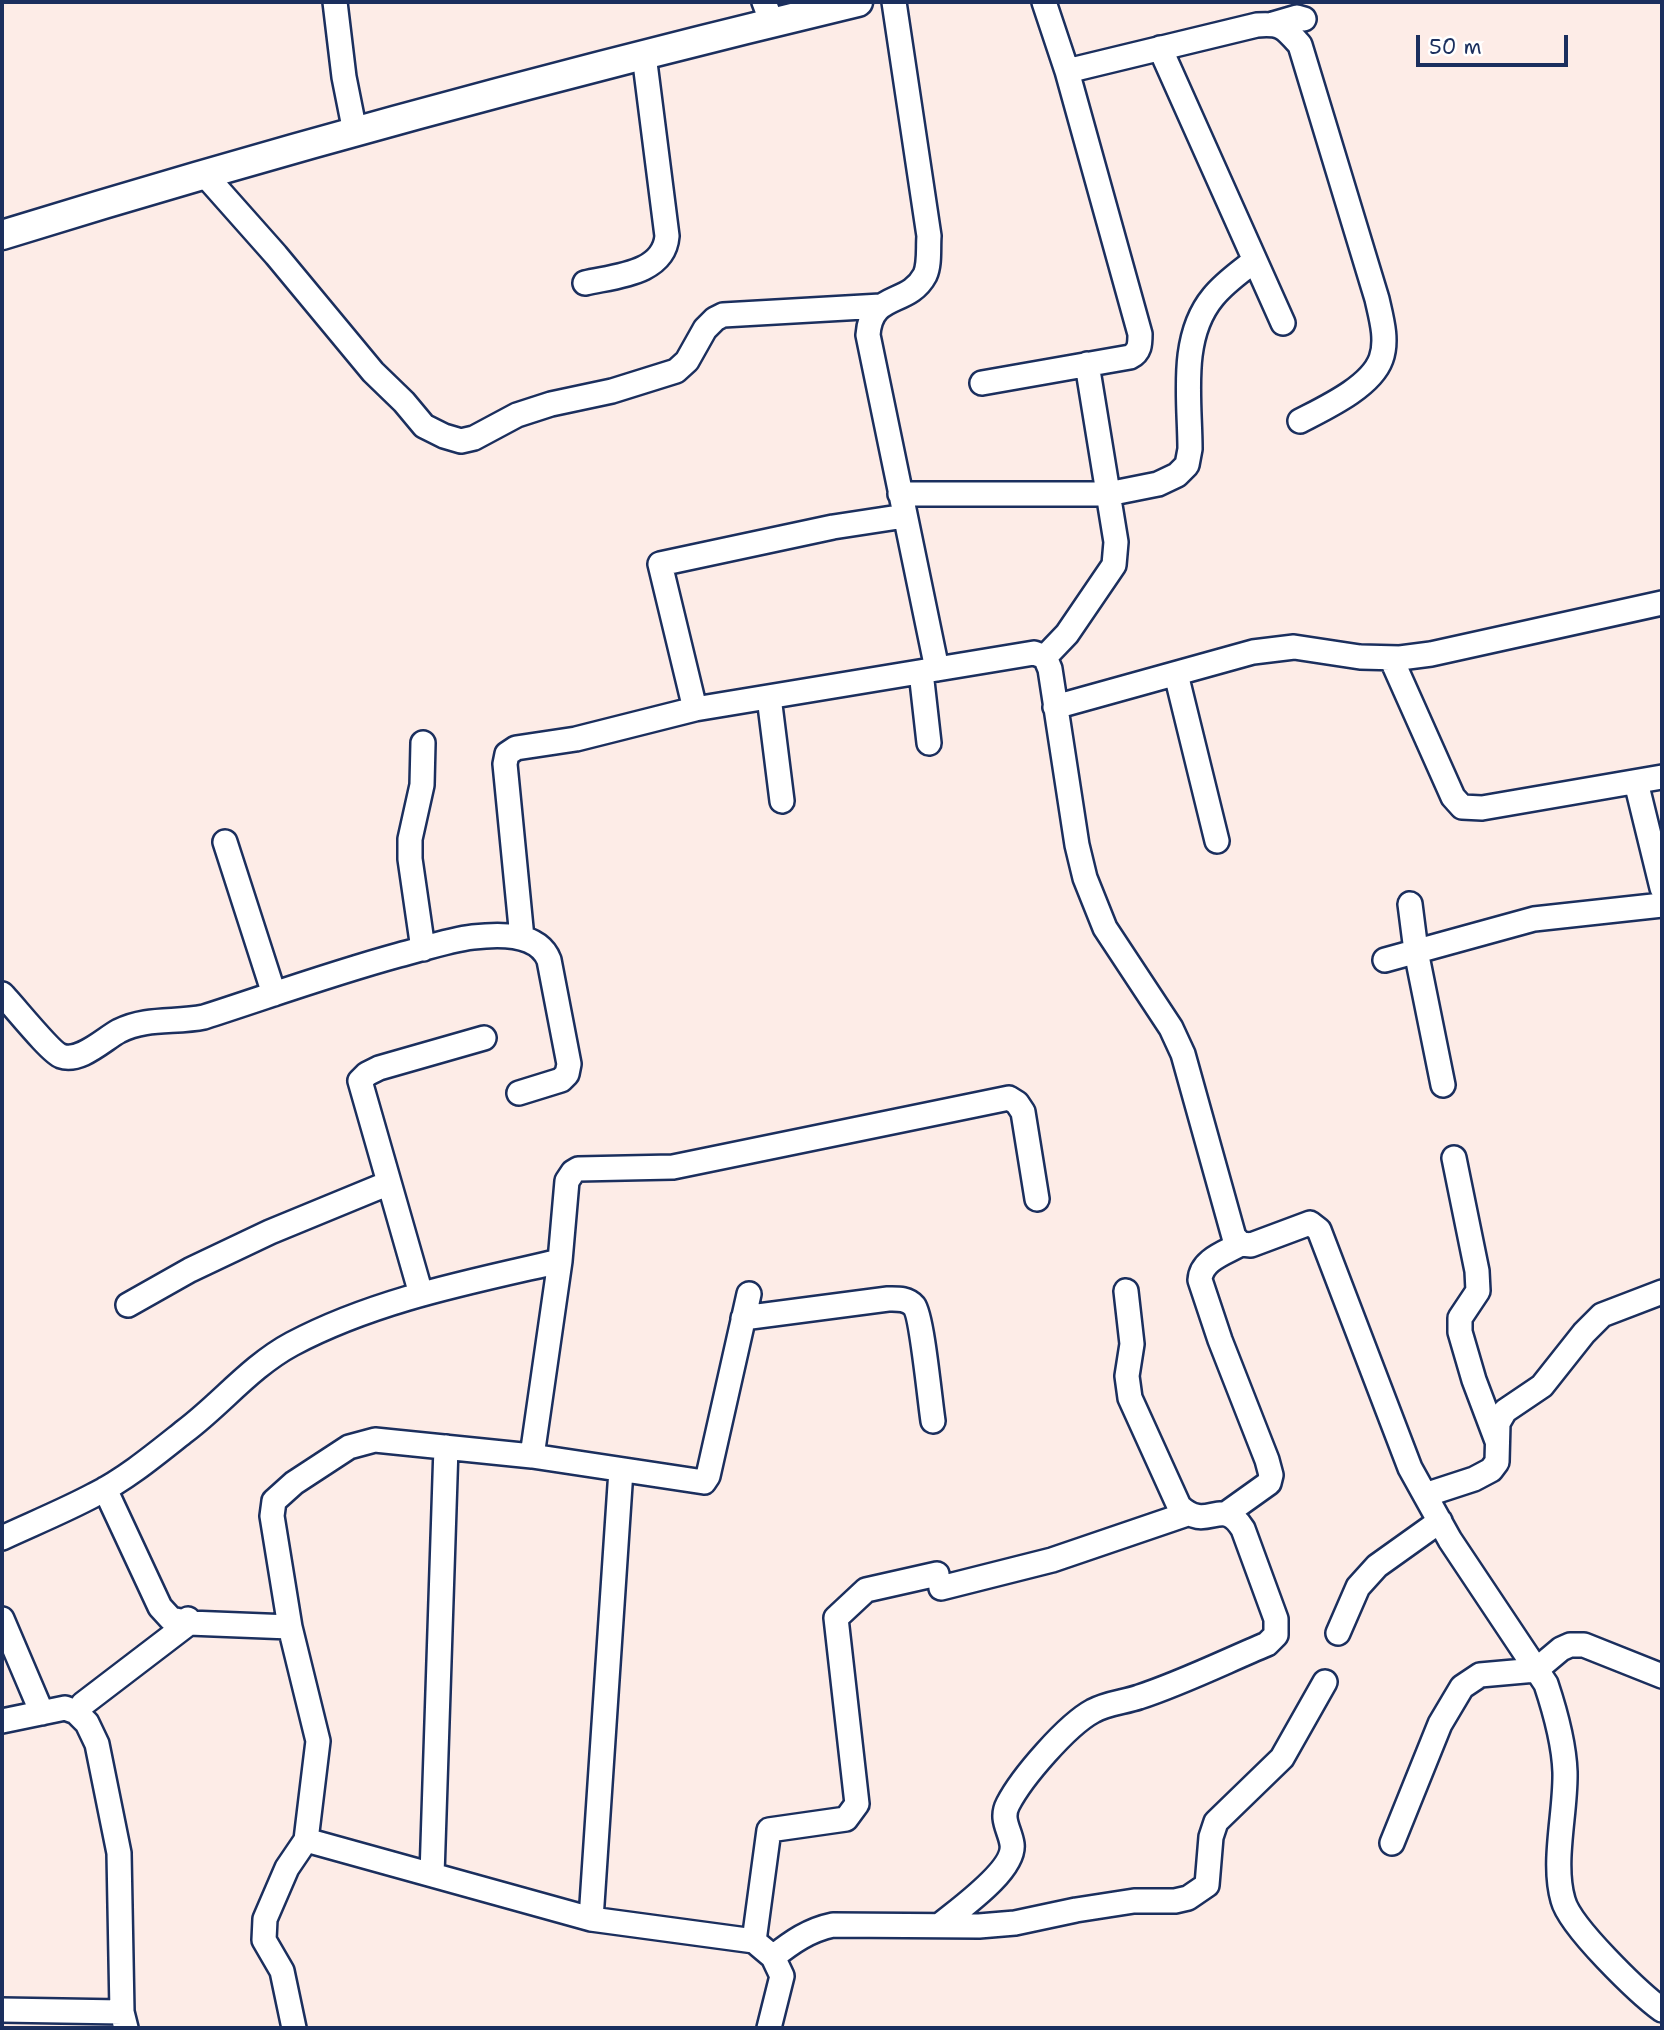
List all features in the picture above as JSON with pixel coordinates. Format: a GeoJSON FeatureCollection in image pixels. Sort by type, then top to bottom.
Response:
{"type":"FeatureCollection","features":[{"type":"Feature","properties":{"kind":"street"},"geometry":{"type":"LineString","coordinates":[[335,2],[344,77],[355,132]]}},
{"type":"Feature","properties":{"kind":"street"},"geometry":{"type":"LineString","coordinates":[[2,235],[355,132],[644,55],[768,12],[858,2]]}},
{"type":"Feature","properties":{"kind":"street"},"geometry":{"type":"LineString","coordinates":[[894,2],[929,236],[927,269],[925,276],[911,290],[881,306],[870,318],[868,335],[902,505],[929,670],[929,743]]}},
{"type":"Feature","properties":{"kind":"street"},"geometry":{"type":"LineString","coordinates":[[982,383],[1134,355],[1140,345],[1140,334],[1068,71],[1044,2]]}},
{"type":"Feature","properties":{"kind":"street"},"geometry":{"type":"LineString","coordinates":[[1068,71],[1256,25],[1273,24],[1297,17],[1304,19]]}},
{"type":"Feature","properties":{"kind":"street"},"geometry":{"type":"LineString","coordinates":[[1273,24],[1287,29],[1300,45],[1383,325],[1381,359],[1372,373],[1343,398],[1300,421]]}},
{"type":"Feature","properties":{"kind":"street"},"geometry":{"type":"LineString","coordinates":[[1160,48],[1283,323]]}},
{"type":"Feature","properties":{"kind":"street"},"geometry":{"type":"LineString","coordinates":[[585,283],[649,267],[666,248],[667,236],[644,55]]}},
{"type":"Feature","properties":{"kind":"street"},"geometry":{"type":"LineString","coordinates":[[205,175],[276,255],[373,372],[424,426],[461,441],[474,438],[516,415],[676,371],[687,360],[710,323],[723,315],[881,306]]}},
{"type":"Feature","properties":{"kind":"street"},"geometry":{"type":"LineString","coordinates":[[695,709],[660,564],[833,527],[902,505],[1108,494],[1158,484],[1183,471],[1187,465],[1190,449],[1190,349],[1206,306],[1214,294],[1254,261]]}},
{"type":"Feature","properties":{"kind":"street"},"geometry":{"type":"LineString","coordinates":[[1045,657],[1067,634],[1114,565],[1116,542],[1087,365]]}},
{"type":"Feature","properties":{"kind":"street"},"geometry":{"type":"LineString","coordinates":[[1055,707],[1253,652],[1294,647],[1360,657],[1391,658],[1431,654],[1662,603]]}},
{"type":"Feature","properties":{"kind":"street"},"geometry":{"type":"LineString","coordinates":[[522,938],[505,764],[507,754],[516,748],[576,739],[695,709],[1034,653],[1045,657],[1050,669],[1079,855],[1085,878],[1105,928],[1171,1028],[1183,1054],[1228,1221],[1234,1237],[1241,1244]]}},
{"type":"Feature","properties":{"kind":"street"},"geometry":{"type":"LineString","coordinates":[[1391,658],[1453,797],[1462,807],[1482,808],[1662,777]]}},
{"type":"Feature","properties":{"kind":"street"},"geometry":{"type":"LineString","coordinates":[[1176,674],[1217,841]]}},
{"type":"Feature","properties":{"kind":"street"},"geometry":{"type":"LineString","coordinates":[[769,697],[782,801]]}},
{"type":"Feature","properties":{"kind":"street"},"geometry":{"type":"LineString","coordinates":[[423,743],[422,785],[410,849],[412,884],[423,949]]}},
{"type":"Feature","properties":{"kind":"street"},"geometry":{"type":"LineString","coordinates":[[1636,782],[1662,888]]}},
{"type":"Feature","properties":{"kind":"street"},"geometry":{"type":"LineString","coordinates":[[225,842],[274,994]]}},
{"type":"Feature","properties":{"kind":"street"},"geometry":{"type":"LineString","coordinates":[[1410,904],[1416,951],[1443,1085]]}},
{"type":"Feature","properties":{"kind":"street"},"geometry":{"type":"LineString","coordinates":[[1385,960],[1534,919],[1662,905]]}},
{"type":"Feature","properties":{"kind":"street"},"geometry":{"type":"LineString","coordinates":[[2,994],[57,1054],[71,1057],[121,1030],[142,1023],[162,1019],[187,1020],[346,970],[472,937],[522,938],[541,946],[549,960],[569,1064],[567,1074],[561,1080],[519,1093]]}},
{"type":"Feature","properties":{"kind":"street"},"geometry":{"type":"LineString","coordinates":[[421,1294],[360,1086],[362,1077],[389,1065],[484,1038]]}},
{"type":"Feature","properties":{"kind":"street"},"geometry":{"type":"LineString","coordinates":[[532,1455],[560,1261],[567,1181],[573,1172],[579,1169],[673,1167],[1009,1098],[1023,1111],[1037,1199]]}},
{"type":"Feature","properties":{"kind":"street"},"geometry":{"type":"LineString","coordinates":[[1454,1158],[1477,1271],[1478,1290],[1460,1318],[1460,1332],[1498,1445]]}},
{"type":"Feature","properties":{"kind":"street"},"geometry":{"type":"LineString","coordinates":[[128,1305],[191,1270],[270,1232],[388,1183]]}},
{"type":"Feature","properties":{"kind":"street"},"geometry":{"type":"LineString","coordinates":[[1126,1291],[1132,1344],[1127,1376],[1130,1398],[1172,1495],[1187,1514],[1197,1518],[1227,1513],[1269,1483],[1271,1475],[1220,1340],[1200,1280],[1201,1271],[1209,1262],[1241,1244],[1251,1245],[1310,1223],[1319,1230],[1410,1468],[1445,1531],[1546,1684],[1565,1772],[1559,1878],[1563,1903],[1583,1934],[1660,2007]]}},
{"type":"Feature","properties":{"kind":"street"},"geometry":{"type":"LineString","coordinates":[[2,1538],[105,1489],[187,1429],[262,1364],[291,1345],[368,1311],[421,1294],[560,1261]]}},
{"type":"Feature","properties":{"kind":"street"},"geometry":{"type":"LineString","coordinates":[[1425,1496],[1474,1479],[1491,1470],[1497,1462],[1498,1423],[1505,1411],[1542,1386],[1584,1333],[1602,1315],[1662,1292]]}},
{"type":"Feature","properties":{"kind":"street"},"geometry":{"type":"LineString","coordinates":[[294,2028],[282,1971],[264,1940],[265,1919],[297,1852],[318,1741],[290,1627],[272,1516],[274,1500],[294,1483],[349,1447],[374,1440],[532,1455],[704,1482],[707,1480],[749,1294]]}},
{"type":"Feature","properties":{"kind":"street"},"geometry":{"type":"LineString","coordinates":[[743,1318],[888,1299],[901,1299],[912,1303],[920,1328],[933,1421]]}},
{"type":"Feature","properties":{"kind":"street"},"geometry":{"type":"LineString","coordinates":[[432,1875],[446,1447]]}},
{"type":"Feature","properties":{"kind":"street"},"geometry":{"type":"LineString","coordinates":[[591,1919],[621,1470]]}},
{"type":"Feature","properties":{"kind":"street"},"geometry":{"type":"LineString","coordinates":[[105,1489],[160,1607],[171,1619],[290,1627]]}},
{"type":"Feature","properties":{"kind":"street"},"geometry":{"type":"LineString","coordinates":[[940,1925],[1003,1871],[1013,1845],[1004,1817],[1007,1805],[1046,1753],[1081,1719],[1096,1709],[1140,1697],[1266,1644],[1276,1635],[1276,1619],[1243,1530],[1235,1516],[1227,1513]]}},
{"type":"Feature","properties":{"kind":"street"},"geometry":{"type":"LineString","coordinates":[[754,1941],[769,1830],[846,1819],[857,1804],[836,1618],[866,1590],[939,1581],[1052,1560],[1187,1514]]}},
{"type":"Feature","properties":{"kind":"street"},"geometry":{"type":"LineString","coordinates":[[1338,1633],[1358,1587],[1377,1566],[1445,1531]]}},
{"type":"Feature","properties":{"kind":"street"},"geometry":{"type":"LineString","coordinates":[[2,1619],[42,1713]]}},
{"type":"Feature","properties":{"kind":"street"},"geometry":{"type":"LineString","coordinates":[[85,1714],[189,1621]]}},
{"type":"Feature","properties":{"kind":"street"},"geometry":{"type":"LineString","coordinates":[[1392,1843],[1440,1724],[1462,1687],[1480,1675],[1531,1663],[1570,1645],[1584,1645],[1662,1675]]}},
{"type":"Feature","properties":{"kind":"street"},"geometry":{"type":"LineString","coordinates":[[771,2018],[777,1967],[796,1939],[818,1928],[833,1924],[1014,1923],[1134,1901],[1188,1898],[1199,1892],[1207,1885],[1216,1822],[1282,1758],[1325,1682]]}},
{"type":"Feature","properties":{"kind":"street"},"geometry":{"type":"LineString","coordinates":[[2,1721],[65,1708],[85,1714]]}},
{"type":"Feature","properties":{"kind":"street"},"geometry":{"type":"LineString","coordinates":[[2,2010],[124,2020],[119,1853],[97,1744],[85,1714]]}},
{"type":"Feature","properties":{"kind":"street"},"geometry":{"type":"LineString","coordinates":[[297,1852],[432,1875],[591,1919],[754,1941],[777,1967]]}}]}
